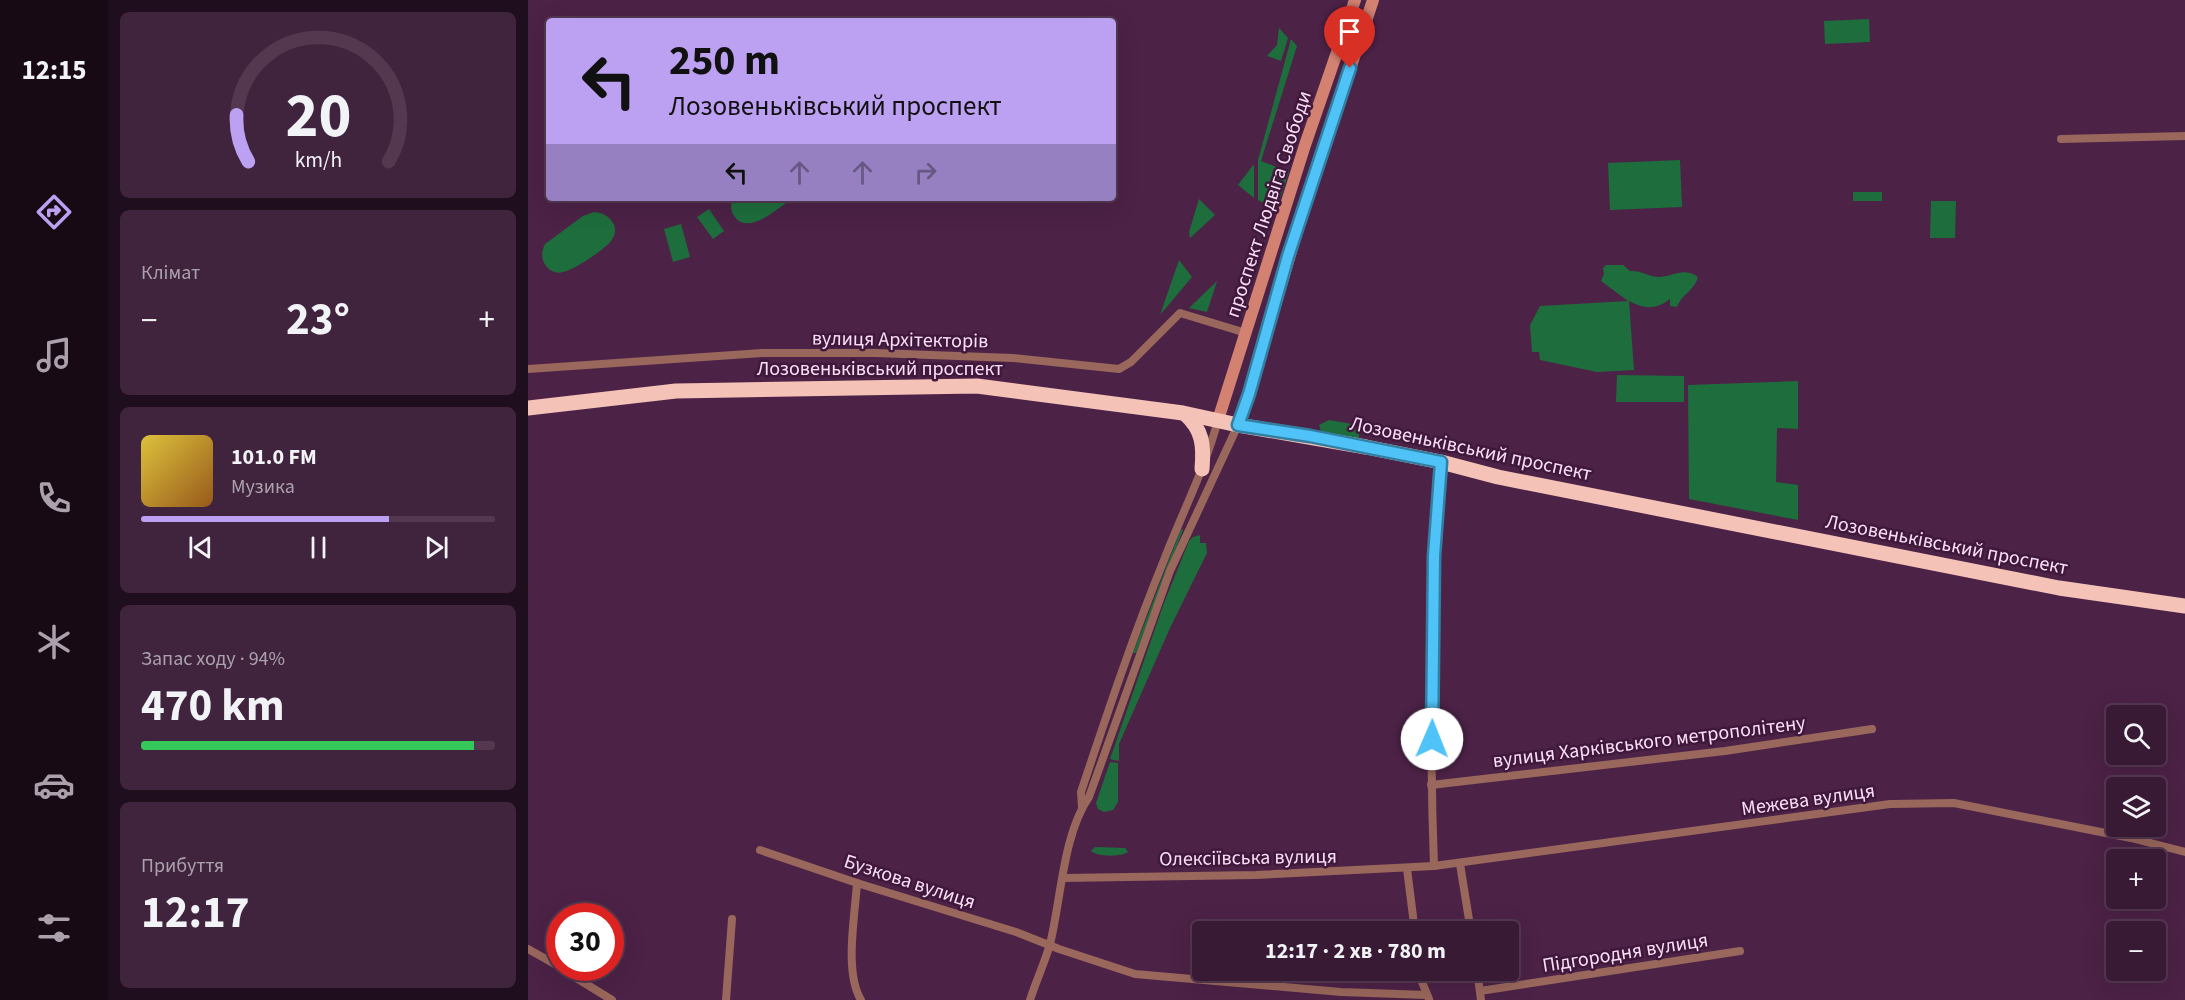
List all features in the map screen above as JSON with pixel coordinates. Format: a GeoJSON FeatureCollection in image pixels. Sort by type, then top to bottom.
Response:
{"type":"FeatureCollection","features":[{"type":"Feature","properties":{"kind":"highway","name":"Лозовеньківський проспект"},"geometry":{"type":"LineString","coordinates":[[528,408],[684,390],[945,385],[977,386],[1058,395],[1310,436],[1441,462],[1498,477],[2059,588],[2185,606]]}},
{"type":"Feature","properties":{"kind":"highway"},"geometry":{"type":"LineString","coordinates":[[1185,414],[1196,425],[1202,439],[1202,469]]}},
{"type":"Feature","properties":{"kind":"main road","name":"проспект Людвіга Свободи"},"geometry":{"type":"LineString","coordinates":[[1218,420],[1305,145],[1355,0]]}},
{"type":"Feature","properties":{"kind":"main road","name":"проспект Людвіга Свободи"},"geometry":{"type":"LineString","coordinates":[[1238,425],[1304,207],[1373,0]]}},
{"type":"Feature","properties":{"kind":"street"},"geometry":{"type":"LineString","coordinates":[[2061,140],[2185,136]]}},
{"type":"Feature","properties":{"kind":"street","name":"вулиця Архітекторів"},"geometry":{"type":"LineString","coordinates":[[528,369],[762,353],[875,353],[1002,357],[1119,369],[1131,362],[1180,313],[1246,333]]}},
{"type":"Feature","properties":{"kind":"street"},"geometry":{"type":"LineString","coordinates":[[1082,807],[1081,792],[1114,691],[1202,469],[1218,420]]}},
{"type":"Feature","properties":{"kind":"street"},"geometry":{"type":"LineString","coordinates":[[1029,1000],[1049,946],[1073,832],[1082,807],[1089,797],[1170,571],[1238,425]]}},
{"type":"Feature","properties":{"kind":"street"},"geometry":{"type":"LineString","coordinates":[[1434,866],[1431,785],[1434,556],[1441,462]]}},
{"type":"Feature","properties":{"kind":"street"},"geometry":{"type":"LineString","coordinates":[[1185,511],[1196,515]]}},
{"type":"Feature","properties":{"kind":"street","name":"вулиця Харківського метрополітену"},"geometry":{"type":"LineString","coordinates":[[1431,785],[1725,751],[1872,729]]}},
{"type":"Feature","properties":{"kind":"street","name":"Межева вулиця"},"geometry":{"type":"LineString","coordinates":[[1434,866],[1890,804],[1954,803],[2131,838],[2185,852]]}},
{"type":"Feature","properties":{"kind":"street","name":"Бузкова вулиця"},"geometry":{"type":"LineString","coordinates":[[760,850],[857,883],[1016,932],[1049,946],[1135,974],[1428,998]]}},
{"type":"Feature","properties":{"kind":"street"},"geometry":{"type":"LineString","coordinates":[[1460,864],[1469,921]]}},
{"type":"Feature","properties":{"kind":"street","name":"Олексіївська вулиця"},"geometry":{"type":"LineString","coordinates":[[1063,878],[1257,874],[1434,866]]}},
{"type":"Feature","properties":{"kind":"street"},"geometry":{"type":"LineString","coordinates":[[1407,869],[1414,921]]}},
{"type":"Feature","properties":{"kind":"street"},"geometry":{"type":"LineString","coordinates":[[857,883],[851,970],[854,988],[861,1000]]}},
{"type":"Feature","properties":{"kind":"street"},"geometry":{"type":"LineString","coordinates":[[726,1000],[732,919]]}},
{"type":"Feature","properties":{"kind":"street"},"geometry":{"type":"LineString","coordinates":[[528,949],[546,959]]}},
{"type":"Feature","properties":{"kind":"street","name":"Підгородня вулиця"},"geometry":{"type":"LineString","coordinates":[[1480,996],[1740,951]]}},
{"type":"Feature","properties":{"kind":"street"},"geometry":{"type":"LineString","coordinates":[[582,981],[612,1000]]}},
{"type":"Feature","properties":{"kind":"street"},"geometry":{"type":"LineString","coordinates":[[1423,981],[1428,998]]}},
{"type":"Feature","properties":{"kind":"street"},"geometry":{"type":"LineString","coordinates":[[1478,981],[1480,996]]}},
{"type":"Feature","properties":{"kind":"green space"},"geometry":{"type":"Polygon","coordinates":[[[1869,19],[1870,42],[1825,44],[1824,21],[1869,19]]]}},
{"type":"Feature","properties":{"kind":"green space"},"geometry":{"type":"Polygon","coordinates":[[[1279,28],[1288,38],[1281,61],[1267,56],[1277,45],[1279,28]]]}},
{"type":"Feature","properties":{"kind":"green space"},"geometry":{"type":"Polygon","coordinates":[[[1291,39],[1297,46],[1261,161],[1289,172],[1276,210],[1258,200],[1258,160],[1291,39]]]}},
{"type":"Feature","properties":{"kind":"green space"},"geometry":{"type":"Polygon","coordinates":[[[1680,160],[1682,207],[1610,210],[1608,163],[1680,160]]]}},
{"type":"Feature","properties":{"kind":"green space"},"geometry":{"type":"Polygon","coordinates":[[[1254,164],[1254,198],[1238,185],[1254,164]]]}},
{"type":"Feature","properties":{"kind":"green space"},"geometry":{"type":"Polygon","coordinates":[[[1853,192],[1882,192],[1882,201],[1853,201],[1853,192]]]}},
{"type":"Feature","properties":{"kind":"green space"},"geometry":{"type":"Polygon","coordinates":[[[1199,199],[1215,215],[1190,238],[1189,232],[1199,199]]]}},
{"type":"Feature","properties":{"kind":"green space"},"geometry":{"type":"Polygon","coordinates":[[[732,201],[789,201],[764,218],[748,223],[741,222],[735,217],[731,208],[732,201]]]}},
{"type":"Feature","properties":{"kind":"green space"},"geometry":{"type":"Polygon","coordinates":[[[1931,201],[1956,201],[1955,238],[1930,238],[1931,201]]]}},
{"type":"Feature","properties":{"kind":"green space"},"geometry":{"type":"Polygon","coordinates":[[[709,209],[724,231],[713,239],[697,217],[709,209]]]}},
{"type":"Feature","properties":{"kind":"green space"},"geometry":{"type":"Polygon","coordinates":[[[594,212],[605,215],[612,222],[615,231],[611,241],[574,268],[561,273],[550,270],[542,258],[545,244],[583,216],[594,212]]]}},
{"type":"Feature","properties":{"kind":"green space"},"geometry":{"type":"Polygon","coordinates":[[[681,224],[690,257],[673,262],[664,229],[681,224]]]}},
{"type":"Feature","properties":{"kind":"green space"},"geometry":{"type":"Polygon","coordinates":[[[1179,260],[1192,277],[1160,315],[1179,260]]]}},
{"type":"Feature","properties":{"kind":"green space"},"geometry":{"type":"Polygon","coordinates":[[[1606,265],[1623,265],[1630,271],[1656,277],[1684,272],[1698,277],[1677,307],[1670,306],[1670,299],[1655,307],[1639,306],[1629,301],[1634,370],[1597,372],[1540,360],[1539,352],[1532,352],[1530,325],[1540,306],[1628,301],[1601,281],[1604,274],[1603,268],[1606,265]]]}},
{"type":"Feature","properties":{"kind":"green space"},"geometry":{"type":"Polygon","coordinates":[[[1217,281],[1207,312],[1189,308],[1217,281]]]}},
{"type":"Feature","properties":{"kind":"green space"},"geometry":{"type":"Polygon","coordinates":[[[1617,375],[1684,376],[1684,402],[1616,402],[1617,375]]]}},
{"type":"Feature","properties":{"kind":"green space"},"geometry":{"type":"Polygon","coordinates":[[[1798,381],[1798,429],[1777,428],[1776,482],[1798,485],[1798,520],[1689,499],[1688,385],[1798,381]]]}},
{"type":"Feature","properties":{"kind":"green space"},"geometry":{"type":"Polygon","coordinates":[[[1329,420],[1352,424],[1359,433],[1359,438],[1354,439],[1321,431],[1319,425],[1329,420]]]}},
{"type":"Feature","properties":{"kind":"green space"},"geometry":{"type":"Polygon","coordinates":[[[1181,529],[1183,530],[1136,653],[1133,653],[1181,529]]]}},
{"type":"Feature","properties":{"kind":"green space"},"geometry":{"type":"Polygon","coordinates":[[[1200,535],[1200,543],[1206,543],[1207,553],[1170,628],[1119,744],[1119,761],[1110,759],[1164,603],[1189,541],[1200,535]]]}},
{"type":"Feature","properties":{"kind":"green space"},"geometry":{"type":"Polygon","coordinates":[[[1110,762],[1118,763],[1118,802],[1113,810],[1104,812],[1098,809],[1096,803],[1110,762]]]}},
{"type":"Feature","properties":{"kind":"green space"},"geometry":{"type":"Polygon","coordinates":[[[1095,847],[1125,848],[1128,852],[1120,855],[1103,855],[1091,851],[1095,847]]]}},
{"type":"Feature","properties":{"kind":"route"},"geometry":{"type":"LineString","coordinates":[[1350,68],[1288,256],[1238,425],[1310,436],[1441,462],[1434,556],[1432,739]]}}]}
